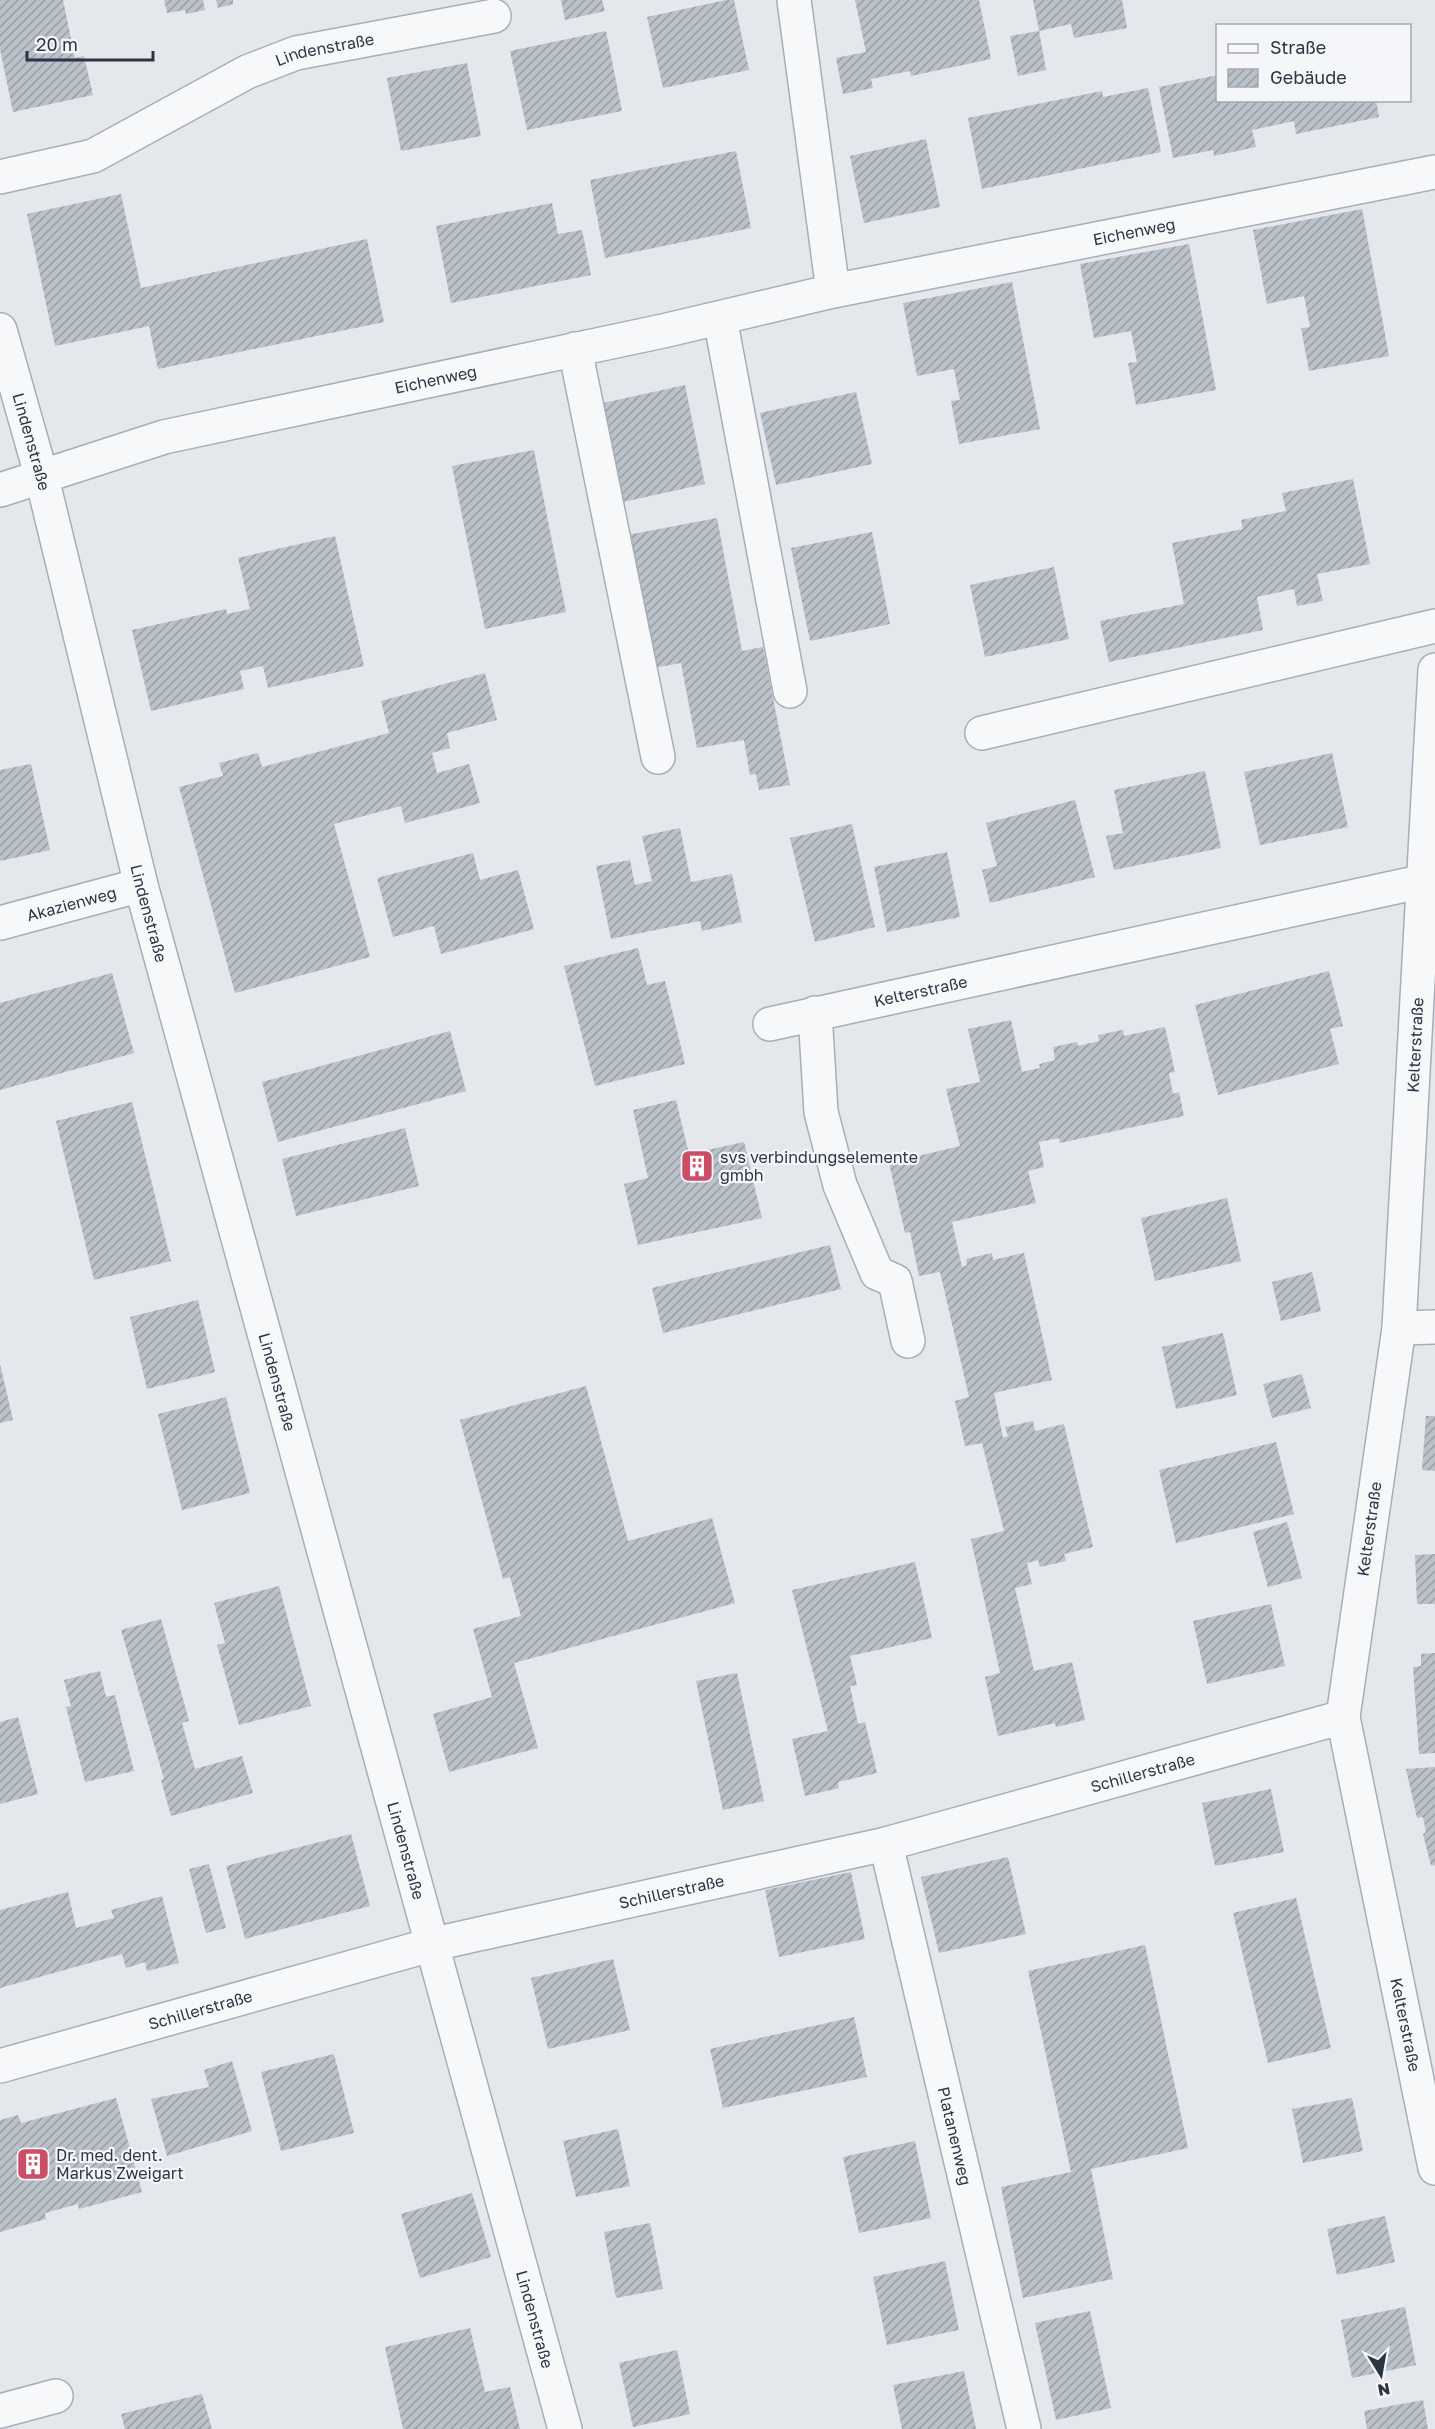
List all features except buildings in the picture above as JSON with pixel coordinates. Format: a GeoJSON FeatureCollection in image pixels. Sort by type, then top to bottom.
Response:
{"type":"FeatureCollection","features":[{"type":"Feature","properties":{"kind":"street"},"geometry":{"type":"LineString","coordinates":[[794,0],[833,291]]}},
{"type":"Feature","properties":{"kind":"street","name":"Lindenstraße"},"geometry":{"type":"LineString","coordinates":[[0,177],[93,156],[247,72],[296,53],[494,16]]}},
{"type":"Feature","properties":{"kind":"street","name":"Eichenweg"},"geometry":{"type":"LineString","coordinates":[[0,490],[164,437],[720,318],[833,291],[1435,172]]}},
{"type":"Feature","properties":{"kind":"street"},"geometry":{"type":"LineString","coordinates":[[720,318],[790,691]]}},
{"type":"Feature","properties":{"kind":"street","name":"Lindenstraße"},"geometry":{"type":"LineString","coordinates":[[0,330],[42,478],[141,885],[434,1944],[565,2429]]}},
{"type":"Feature","properties":{"kind":"street"},"geometry":{"type":"LineString","coordinates":[[575,349],[658,757]]}},
{"type":"Feature","properties":{"kind":"street"},"geometry":{"type":"LineString","coordinates":[[982,733],[1435,626]]}},
{"type":"Feature","properties":{"kind":"street","name":"Kelterstraße"},"geometry":{"type":"LineString","coordinates":[[1435,670],[1399,1328],[1343,1717],[1435,2168]]}},
{"type":"Feature","properties":{"kind":"street","name":"Kelterstraße"},"geometry":{"type":"LineString","coordinates":[[770,1024],[1424,881]]}},
{"type":"Feature","properties":{"kind":"street","name":"Akazienweg"},"geometry":{"type":"LineString","coordinates":[[0,923],[141,885]]}},
{"type":"Feature","properties":{"kind":"street"},"geometry":{"type":"LineString","coordinates":[[815,1013],[821,1112],[840,1185],[877,1273],[895,1281],[908,1341]]}},
{"type":"Feature","properties":{"kind":"street"},"geometry":{"type":"LineString","coordinates":[[1399,1328],[1435,1327]]}},
{"type":"Feature","properties":{"kind":"street","name":"Schillerstraße"},"geometry":{"type":"LineString","coordinates":[[0,2066],[434,1944],[886,1844],[1343,1717]]}},
{"type":"Feature","properties":{"kind":"street","name":"Platanenweg"},"geometry":{"type":"LineString","coordinates":[[886,1844],[1024,2429]]}},
{"type":"Feature","properties":{"kind":"street"},"geometry":{"type":"LineString","coordinates":[[0,2411],[56,2396]]}},
{"type":"Feature","properties":{"kind":"place","name":"svs verbindungselemente gmbh"},"geometry":{"type":"Point","coordinates":[697,1166]}},
{"type":"Feature","properties":{"kind":"place","name":"Dr. med. dent. Markus Zweigart"},"geometry":{"type":"Point","coordinates":[33,2164]}}]}
